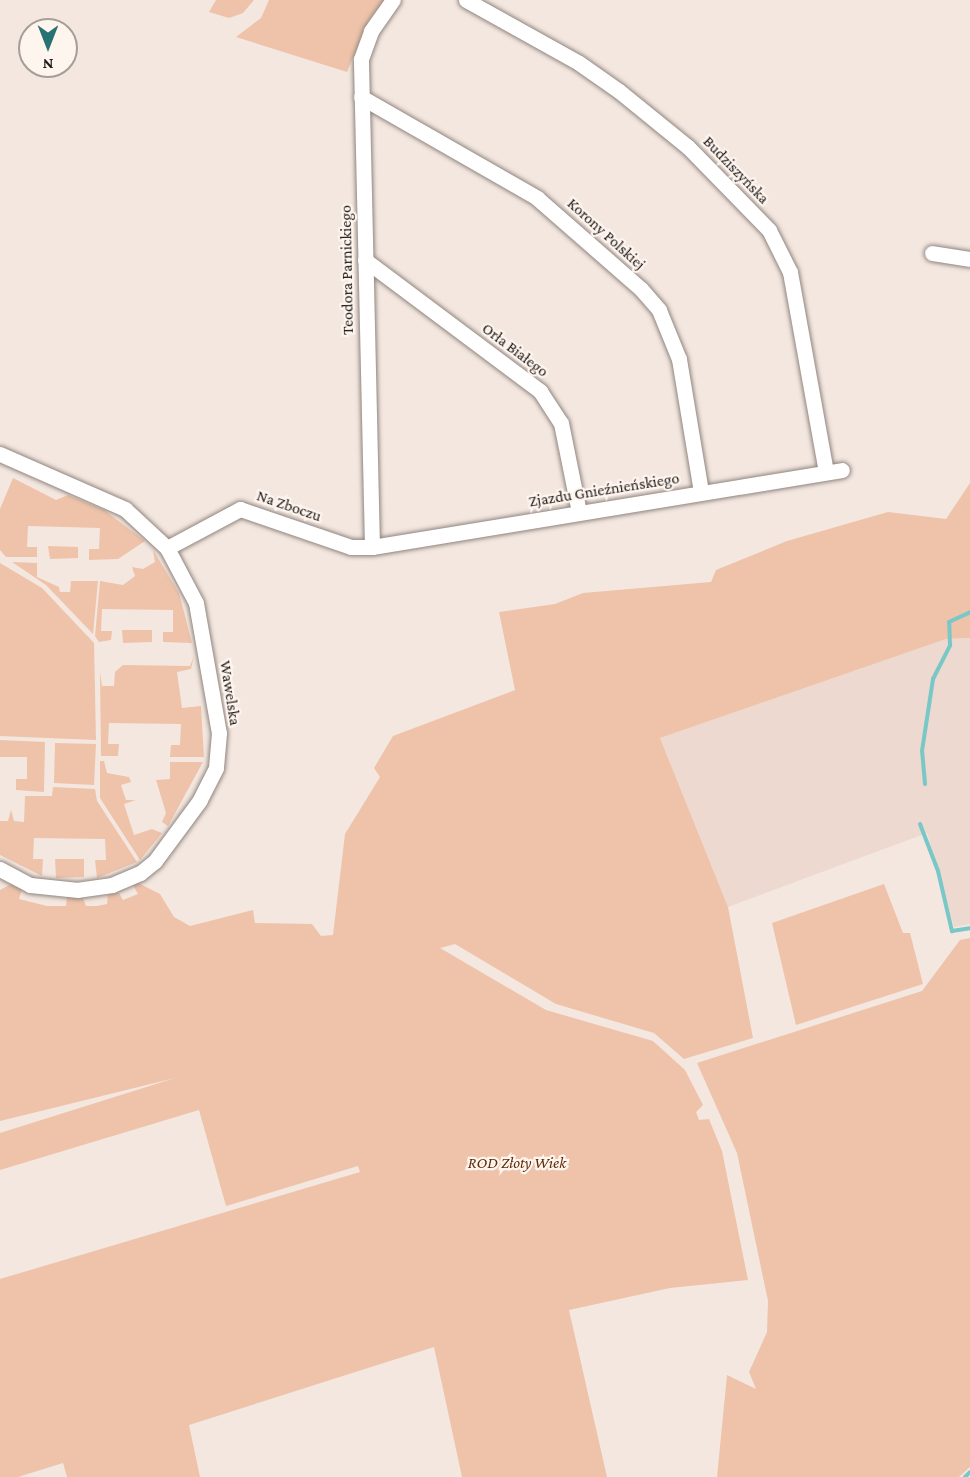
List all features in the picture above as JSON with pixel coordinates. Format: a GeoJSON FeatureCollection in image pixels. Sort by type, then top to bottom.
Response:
{"type":"FeatureCollection","features":[{"type":"Feature","properties":{"kind":"street","name":"Teodora Parnickiego"},"geometry":{"type":"LineString","coordinates":[[372,547],[361,98],[364,44],[393,0]]}},
{"type":"Feature","properties":{"kind":"street","name":"Budziszyńska"},"geometry":{"type":"LineString","coordinates":[[466,0],[579,63],[619,91],[688,147],[769,230],[790,272],[826,472]]}},
{"type":"Feature","properties":{"kind":"street","name":"Korony Polskiej"},"geometry":{"type":"LineString","coordinates":[[361,98],[537,198],[641,289],[662,317],[679,359],[701,492]]}},
{"type":"Feature","properties":{"kind":"street"},"geometry":{"type":"LineString","coordinates":[[932,253],[970,259]]}},
{"type":"Feature","properties":{"kind":"street","name":"Orła Białego"},"geometry":{"type":"LineString","coordinates":[[365,260],[540,392],[561,423],[579,512]]}},
{"type":"Feature","properties":{"kind":"street","name":"Wawelska"},"geometry":{"type":"LineString","coordinates":[[0,454],[125,509],[167,548],[196,603],[215,704],[216,768],[200,800],[155,861],[131,878],[95,889],[44,888],[16,880],[0,869]]}},
{"type":"Feature","properties":{"kind":"street","name":"Zjazdu Gnieźnieńskiego"},"geometry":{"type":"LineString","coordinates":[[372,547],[842,470]]}},
{"type":"Feature","properties":{"kind":"street","name":"Na Zboczu"},"geometry":{"type":"LineString","coordinates":[[167,548],[240,509],[351,547],[372,547]]}},
{"type":"Feature","properties":{"kind":"shaded area"},"geometry":{"type":"Polygon","coordinates":[[[970,638],[970,924],[954,927],[927,833],[728,907],[660,738],[946,639],[970,638]]]}},
{"type":"Feature","properties":{"kind":"green space"},"geometry":{"type":"Polygon","coordinates":[[[216,0],[254,0],[243,13],[229,18],[209,12],[216,0]]]}},
{"type":"Feature","properties":{"kind":"green space"},"geometry":{"type":"Polygon","coordinates":[[[269,0],[385,0],[368,21],[347,72],[236,37],[261,18],[269,0]]]}},
{"type":"Feature","properties":{"kind":"green space"},"geometry":{"type":"Polygon","coordinates":[[[13,478],[56,500],[68,495],[104,510],[145,541],[118,559],[89,560],[89,549],[99,549],[100,528],[28,526],[27,547],[37,547],[37,557],[6,557],[0,550],[0,509],[13,478]]]}},
{"type":"Feature","properties":{"kind":"green space","name":"ROD Złoty Wiek"},"geometry":{"type":"Polygon","coordinates":[[[970,483],[970,638],[946,639],[660,738],[728,907],[753,1038],[684,1059],[654,1033],[556,1004],[455,944],[440,948],[546,1010],[653,1041],[685,1070],[703,1105],[696,1112],[699,1120],[709,1119],[722,1151],[748,1280],[670,1288],[569,1310],[607,1477],[462,1477],[434,1347],[189,1425],[200,1477],[67,1477],[63,1463],[18,1477],[0,1477],[0,1279],[360,1172],[358,1166],[226,1206],[199,1110],[0,1170],[0,1133],[175,1078],[0,1121],[0,890],[11,884],[22,889],[19,899],[47,906],[66,906],[67,896],[82,896],[86,906],[97,906],[107,904],[108,894],[119,893],[123,900],[138,894],[133,885],[138,883],[160,894],[174,917],[190,926],[253,910],[255,923],[312,924],[321,936],[333,935],[345,834],[380,777],[374,768],[393,736],[515,690],[499,612],[555,604],[583,593],[711,582],[716,570],[787,541],[888,512],[946,519],[970,483]]]}},
{"type":"Feature","properties":{"kind":"green space"},"geometry":{"type":"Polygon","coordinates":[[[48,546],[78,547],[78,558],[50,559],[48,546]]]}},
{"type":"Feature","properties":{"kind":"green space"},"geometry":{"type":"Polygon","coordinates":[[[153,550],[179,593],[192,643],[163,642],[163,632],[173,632],[173,610],[102,609],[101,631],[112,631],[111,640],[99,642],[95,636],[100,581],[123,585],[135,576],[132,567],[143,569],[155,562],[153,550]]]}},
{"type":"Feature","properties":{"kind":"green space"},"geometry":{"type":"Polygon","coordinates":[[[12,562],[37,563],[37,577],[59,587],[60,592],[70,592],[71,581],[98,581],[93,634],[46,585],[12,562]]]}},
{"type":"Feature","properties":{"kind":"green space"},"geometry":{"type":"Polygon","coordinates":[[[0,563],[42,588],[94,643],[96,740],[0,736],[0,563]]]}},
{"type":"Feature","properties":{"kind":"green space"},"geometry":{"type":"Polygon","coordinates":[[[122,630],[152,630],[152,642],[123,643],[122,630]]]}},
{"type":"Feature","properties":{"kind":"green space"},"geometry":{"type":"Polygon","coordinates":[[[194,656],[191,669],[177,672],[182,708],[201,706],[204,757],[170,757],[171,745],[180,745],[181,724],[109,723],[108,744],[119,744],[118,756],[101,756],[100,672],[102,686],[114,686],[115,672],[123,665],[190,666],[194,656]]]}},
{"type":"Feature","properties":{"kind":"green space"},"geometry":{"type":"Polygon","coordinates":[[[0,740],[45,742],[44,792],[16,790],[16,779],[27,779],[27,757],[0,757],[0,740]]]}},
{"type":"Feature","properties":{"kind":"green space"},"geometry":{"type":"Polygon","coordinates":[[[55,743],[96,744],[94,785],[54,783],[55,743]]]}},
{"type":"Feature","properties":{"kind":"green space"},"geometry":{"type":"Polygon","coordinates":[[[100,761],[104,761],[107,773],[129,777],[131,782],[121,785],[126,800],[136,800],[124,804],[134,835],[152,829],[162,833],[140,860],[100,798],[100,761]]]}},
{"type":"Feature","properties":{"kind":"green space"},"geometry":{"type":"Polygon","coordinates":[[[170,762],[203,762],[168,826],[162,822],[166,813],[156,780],[170,779],[170,762]]]}},
{"type":"Feature","properties":{"kind":"green space"},"geometry":{"type":"Polygon","coordinates":[[[53,787],[95,789],[97,801],[137,862],[97,878],[95,860],[106,860],[105,839],[34,838],[33,859],[43,859],[42,876],[0,855],[0,821],[8,821],[11,810],[14,821],[24,822],[25,796],[52,796],[53,787]]]}},
{"type":"Feature","properties":{"kind":"green space"},"geometry":{"type":"Polygon","coordinates":[[[55,859],[84,859],[84,877],[56,878],[55,859]]]}},
{"type":"Feature","properties":{"kind":"green space"},"geometry":{"type":"Polygon","coordinates":[[[884,884],[903,933],[910,933],[923,984],[796,1025],[772,923],[884,884]]]}},
{"type":"Feature","properties":{"kind":"green space"},"geometry":{"type":"Polygon","coordinates":[[[970,938],[970,1467],[959,1477],[717,1477],[727,1375],[756,1389],[749,1372],[767,1332],[768,1301],[737,1153],[697,1063],[922,991],[960,940],[970,938]]]}},
{"type":"Feature","properties":{"kind":"waterway"},"geometry":{"type":"LineString","coordinates":[[925,784],[922,751],[933,679],[950,645],[949,622],[970,612]]}},
{"type":"Feature","properties":{"kind":"waterway"},"geometry":{"type":"LineString","coordinates":[[920,824],[938,871],[952,931],[970,928]]}},
{"type":"Feature","properties":{"kind":"waterway"},"geometry":{"type":"LineString","coordinates":[[965,1477],[970,1472]]}}]}
